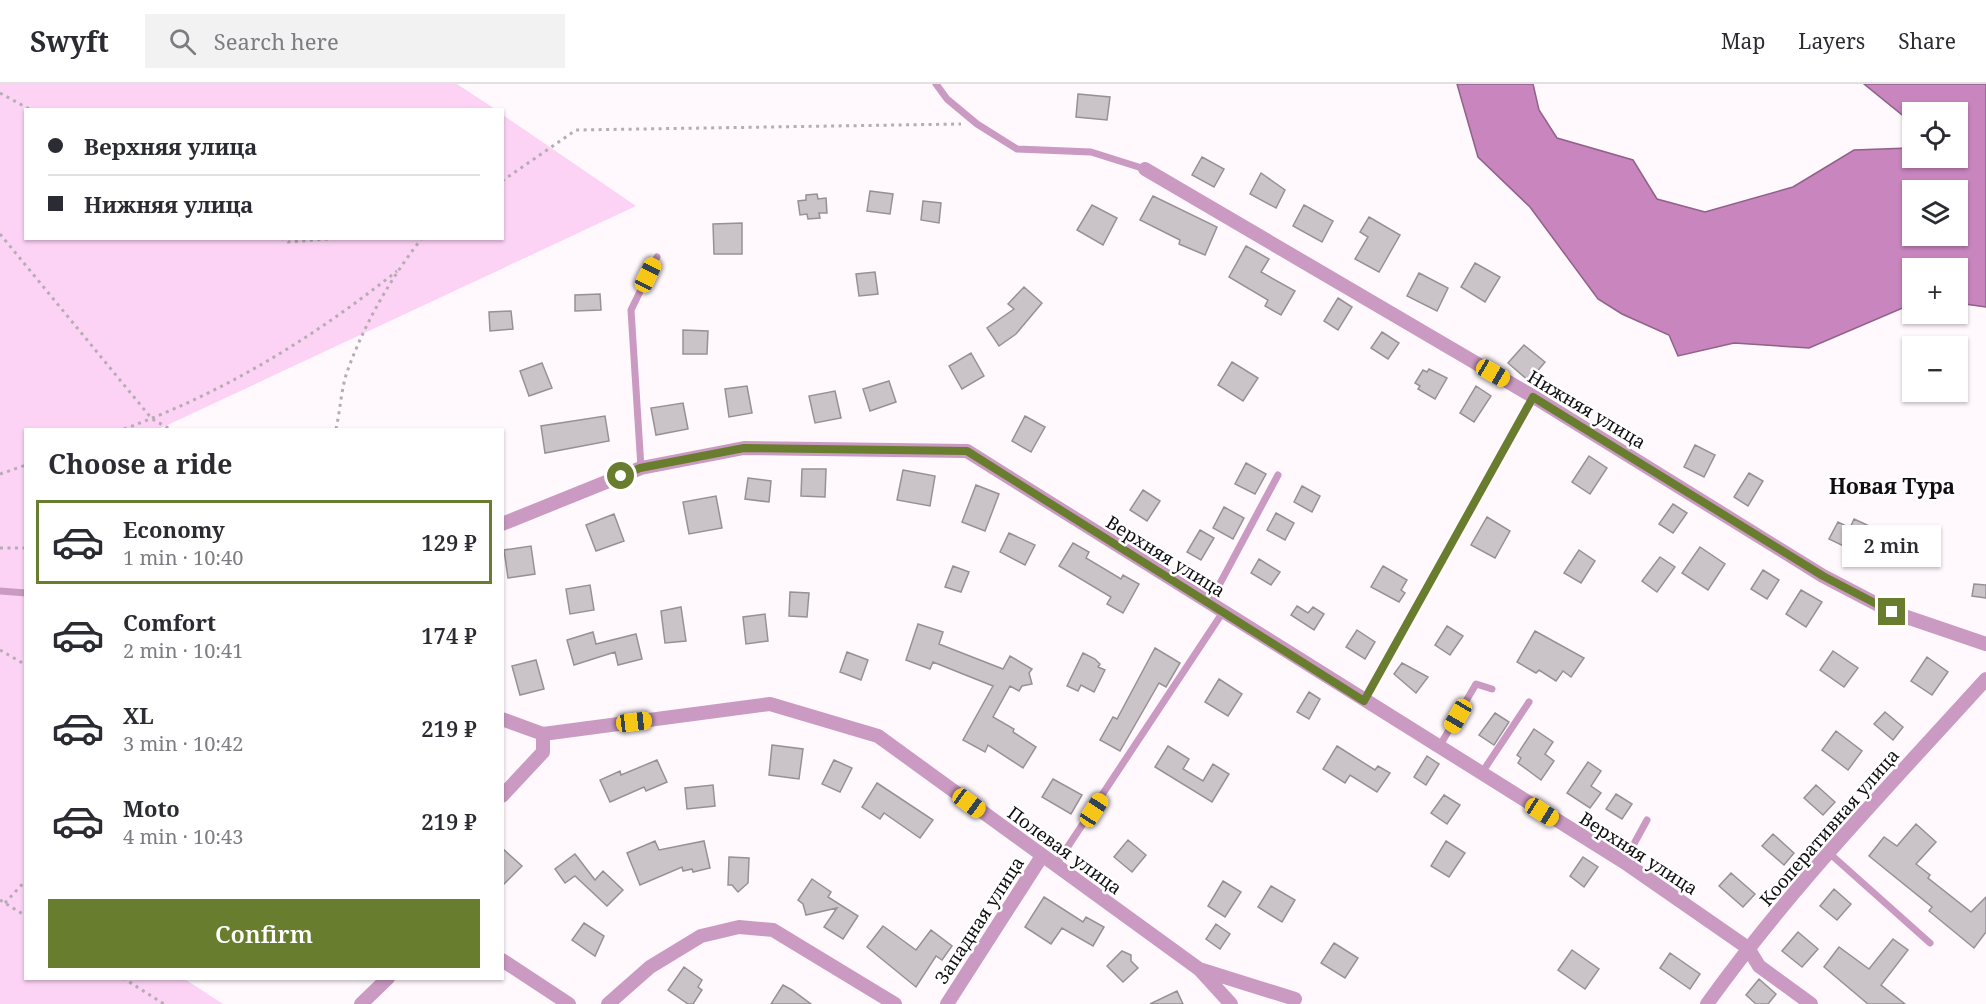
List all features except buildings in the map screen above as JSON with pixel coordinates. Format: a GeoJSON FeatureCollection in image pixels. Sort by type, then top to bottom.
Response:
{"type":"FeatureCollection","features":[{"type":"Feature","properties":{"kind":"street","name":"Нижняя улица"},"geometry":{"type":"LineString","coordinates":[[1145,169],[1533,397],[1823,576],[1892,612],[1986,644]]}},
{"type":"Feature","properties":{"kind":"street","name":"Верхняя улица"},"geometry":{"type":"LineString","coordinates":[[504,523],[640,468],[744,448],[967,451],[1624,862],[1748,948],[1759,966],[1811,1004]]}},
{"type":"Feature","properties":{"kind":"street","name":"Кооперативная улица"},"geometry":{"type":"LineString","coordinates":[[1707,1004],[1748,948],[1828,852],[1986,680]]}},
{"type":"Feature","properties":{"kind":"street","name":"Полевая улица"},"geometry":{"type":"LineString","coordinates":[[504,720],[543,734],[770,704],[878,736],[1199,969],[1295,999]]}},
{"type":"Feature","properties":{"kind":"street"},"geometry":{"type":"LineString","coordinates":[[504,794],[543,752],[543,734]]}},
{"type":"Feature","properties":{"kind":"street","name":"Западная улица"},"geometry":{"type":"LineString","coordinates":[[947,1004],[1042,856]]}},
{"type":"Feature","properties":{"kind":"street"},"geometry":{"type":"LineString","coordinates":[[608,1004],[650,967],[701,936],[739,927],[773,930],[895,1004]]}},
{"type":"Feature","properties":{"kind":"street"},"geometry":{"type":"LineString","coordinates":[[504,961],[569,1004]]}},
{"type":"Feature","properties":{"kind":"street"},"geometry":{"type":"LineString","coordinates":[[1199,969],[1231,1004]]}},
{"type":"Feature","properties":{"kind":"street"},"geometry":{"type":"LineString","coordinates":[[361,1004],[386,980]]}},
{"type":"Feature","properties":{"kind":"lane"},"geometry":{"type":"LineString","coordinates":[[936,84],[947,99],[977,124],[1017,149],[1091,152],[1145,169]]}},
{"type":"Feature","properties":{"kind":"lane"},"geometry":{"type":"LineString","coordinates":[[640,468],[631,310],[657,257]]}},
{"type":"Feature","properties":{"kind":"lane"},"geometry":{"type":"LineString","coordinates":[[1364,701],[1533,397]]}},
{"type":"Feature","properties":{"kind":"lane"},"geometry":{"type":"LineString","coordinates":[[1209,604],[1278,475]]}},
{"type":"Feature","properties":{"kind":"lane"},"geometry":{"type":"LineString","coordinates":[[0,591],[24,593]]}},
{"type":"Feature","properties":{"kind":"lane"},"geometry":{"type":"LineString","coordinates":[[1055,866],[1223,612]]}},
{"type":"Feature","properties":{"kind":"lane"},"geometry":{"type":"LineString","coordinates":[[1439,748],[1476,684],[1492,689]]}},
{"type":"Feature","properties":{"kind":"lane"},"geometry":{"type":"LineString","coordinates":[[1481,774],[1529,702]]}},
{"type":"Feature","properties":{"kind":"lane"},"geometry":{"type":"LineString","coordinates":[[1624,862],[1647,820]]}},
{"type":"Feature","properties":{"kind":"lane"},"geometry":{"type":"LineString","coordinates":[[1828,852],[1888,908],[1930,943]]}},
{"type":"Feature","properties":{"kind":"path"},"geometry":{"type":"LineString","coordinates":[[0,93],[28,108]]}},
{"type":"Feature","properties":{"kind":"path"},"geometry":{"type":"LineString","coordinates":[[504,180],[576,130],[977,124]]}},
{"type":"Feature","properties":{"kind":"path"},"geometry":{"type":"LineString","coordinates":[[0,234],[152,419],[168,428]]}},
{"type":"Feature","properties":{"kind":"path"},"geometry":{"type":"LineString","coordinates":[[284,240],[288,242],[314,240]]}},
{"type":"Feature","properties":{"kind":"path"},"geometry":{"type":"LineString","coordinates":[[336,428],[346,377],[358,345],[397,271],[420,240]]}},
{"type":"Feature","properties":{"kind":"path"},"geometry":{"type":"LineString","coordinates":[[127,428],[152,419],[247,374],[339,317],[397,271]]}},
{"type":"Feature","properties":{"kind":"path"},"geometry":{"type":"LineString","coordinates":[[0,474],[24,466]]}},
{"type":"Feature","properties":{"kind":"path"},"geometry":{"type":"LineString","coordinates":[[0,548],[24,548]]}},
{"type":"Feature","properties":{"kind":"path"},"geometry":{"type":"LineString","coordinates":[[0,650],[24,664]]}},
{"type":"Feature","properties":{"kind":"path"},"geometry":{"type":"LineString","coordinates":[[5,903],[24,882]]}},
{"type":"Feature","properties":{"kind":"path"},"geometry":{"type":"LineString","coordinates":[[0,900],[24,915]]}},
{"type":"Feature","properties":{"kind":"path"},"geometry":{"type":"LineString","coordinates":[[126,980],[164,1004]]}},
{"type":"Feature","properties":{"kind":"shaded area"},"geometry":{"type":"Polygon","coordinates":[[[0,84],[457,84],[493,108],[24,108],[24,240],[504,240],[504,116],[636,206],[161,428],[24,428],[24,980],[186,980],[223,1004],[0,1004],[0,84]]]}},
{"type":"Feature","properties":{"kind":"shaded area"},"geometry":{"type":"Polygon","coordinates":[[[1457,84],[1533,84],[1539,110],[1557,138],[1633,160],[1657,199],[1705,212],[1793,187],[1854,150],[1902,148],[1902,168],[1968,168],[1968,102],[1902,102],[1902,115],[1864,84],[1986,84],[1986,307],[1968,304],[1968,258],[1902,258],[1902,308],[1809,348],[1734,343],[1678,356],[1669,335],[1622,314],[1598,299],[1530,207],[1478,157],[1457,84]]]}},
{"type":"Feature","properties":{"kind":"district","name":"Новая Тура"},"geometry":{"type":"Point","coordinates":[1892,486]}},
{"type":"Feature","properties":{"kind":"route"},"geometry":{"type":"LineString","coordinates":[[621,476],[640,468],[744,448],[967,451],[1364,701],[1533,397],[1823,576],[1892,612]]}}]}
